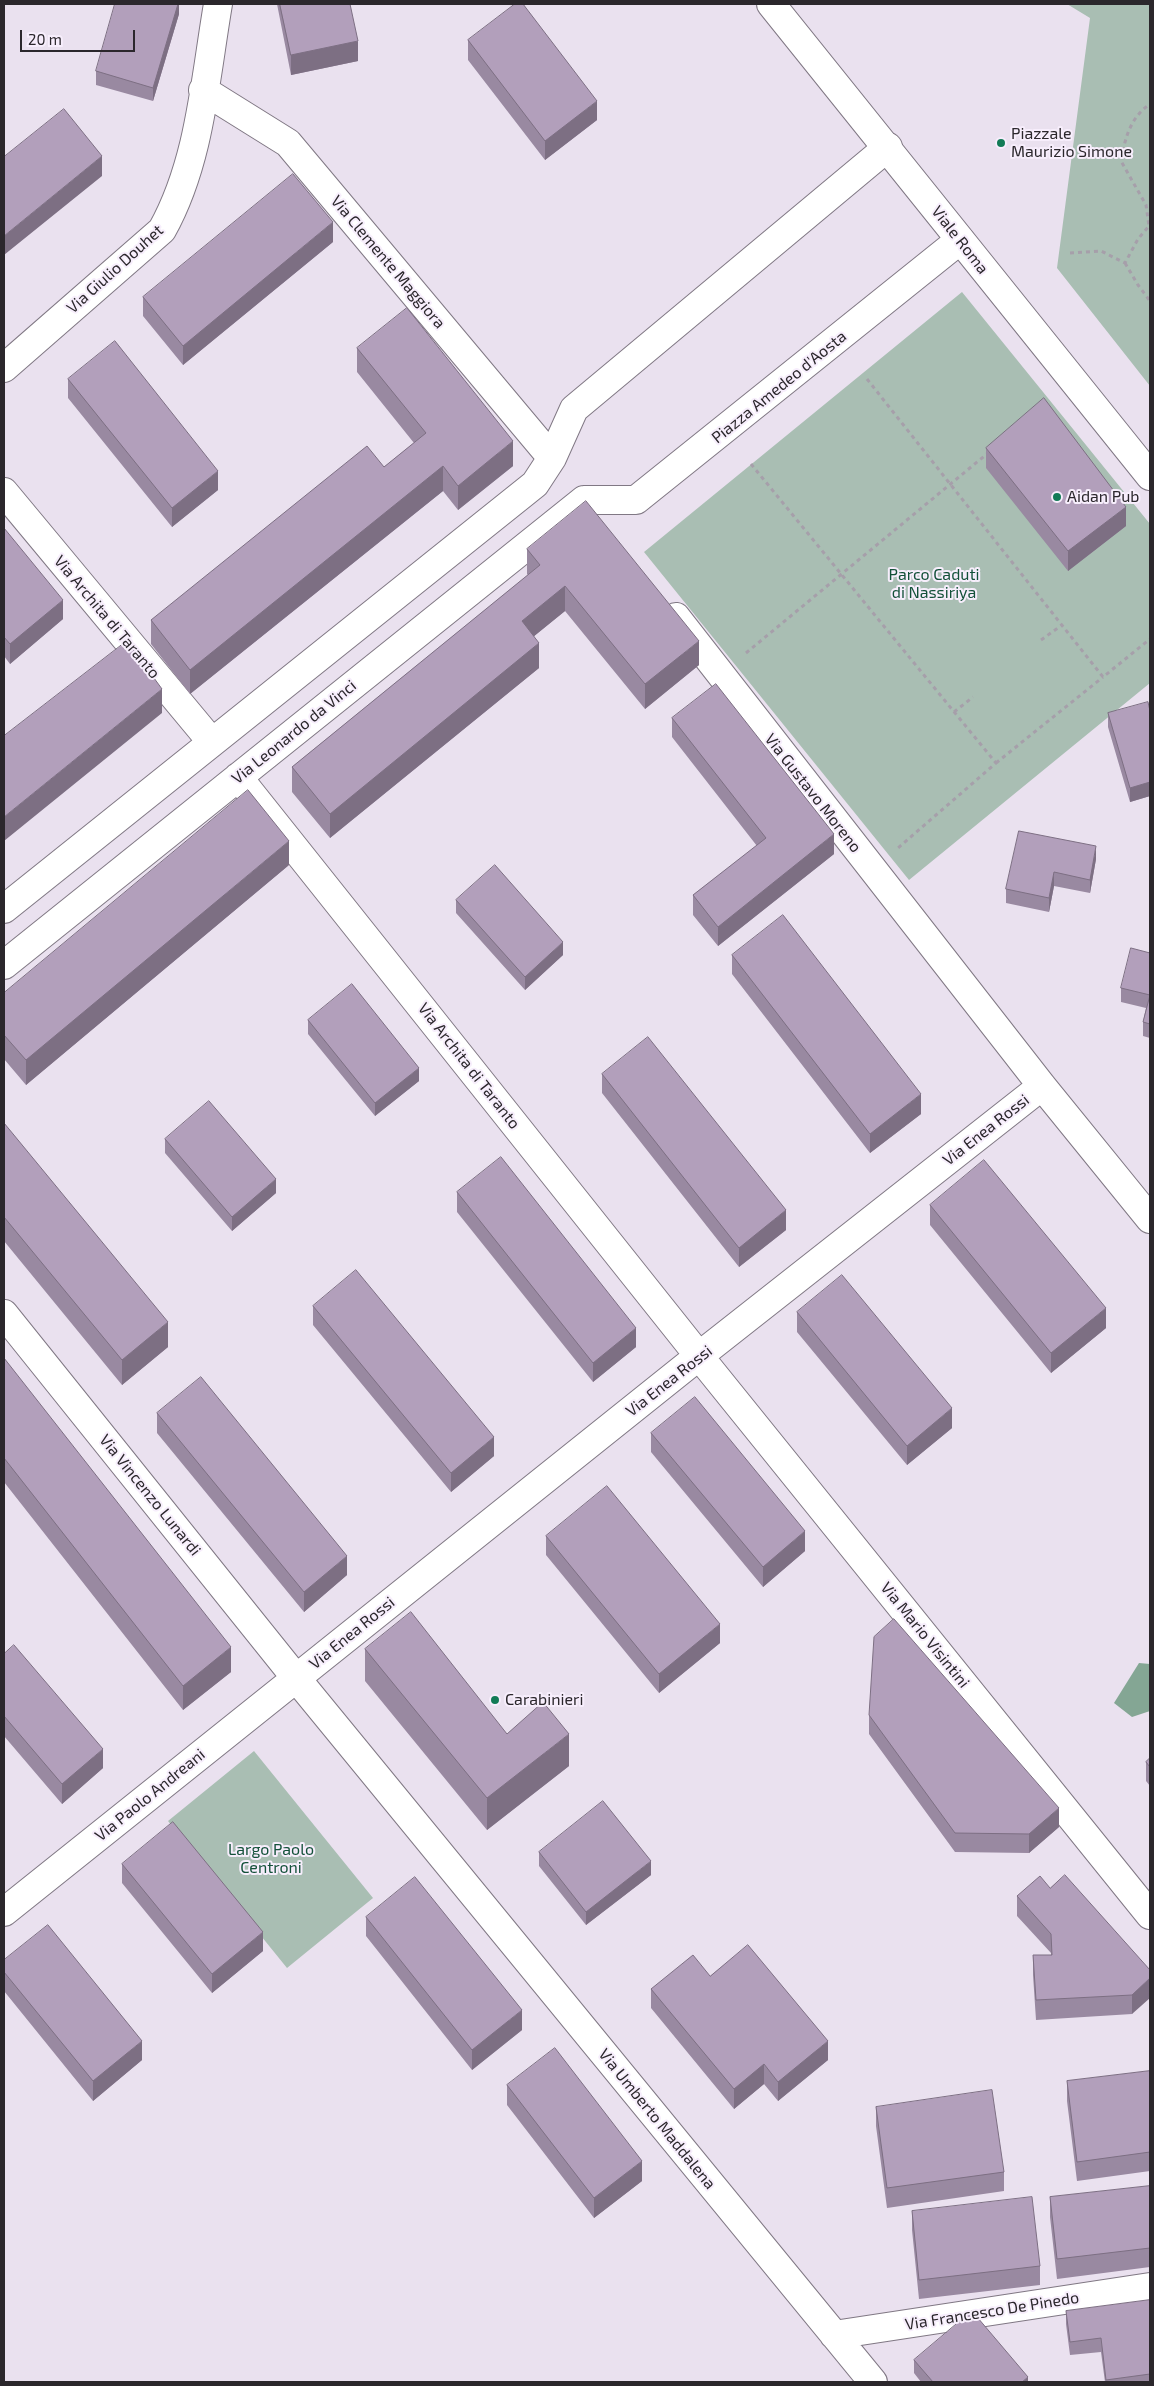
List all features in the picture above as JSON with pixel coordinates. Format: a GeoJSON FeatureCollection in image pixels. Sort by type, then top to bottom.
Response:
{"type":"FeatureCollection","features":[{"type":"Feature","properties":{"kind":"street","name":"Via Giulio Douhet"},"geometry":{"type":"LineString","coordinates":[[4,368],[162,230],[184,184],[204,90],[218,4]]}},
{"type":"Feature","properties":{"kind":"street","name":"Viale Roma"},"geometry":{"type":"LineString","coordinates":[[771,4],[888,147],[960,240],[1150,476]]}},
{"type":"Feature","properties":{"kind":"street","name":"Via Clemente Maggiora"},"geometry":{"type":"LineString","coordinates":[[204,90],[288,143],[552,458]]}},
{"type":"Feature","properties":{"kind":"street"},"geometry":{"type":"LineString","coordinates":[[4,909],[535,484],[552,458],[574,408],[888,147]]}},
{"type":"Feature","properties":{"kind":"street","name":"Piazza Amedeo d'Aosta"},"geometry":{"type":"LineString","coordinates":[[584,500],[636,500],[960,240]]}},
{"type":"Feature","properties":{"kind":"street","name":"Via Archita di Taranto"},"geometry":{"type":"LineString","coordinates":[[4,492],[211,742]]}},
{"type":"Feature","properties":{"kind":"street"},"geometry":{"type":"LineString","coordinates":[[584,500],[603,523]]}},
{"type":"Feature","properties":{"kind":"street","name":"Via Leonardo da Vinci"},"geometry":{"type":"LineString","coordinates":[[4,965],[584,500]]}},
{"type":"Feature","properties":{"kind":"street","name":"Via Gustavo Moreno"},"geometry":{"type":"LineString","coordinates":[[658,594],[1042,1086],[1146,1206]]}},
{"type":"Feature","properties":{"kind":"street","name":"Via Archita di Taranto"},"geometry":{"type":"LineString","coordinates":[[238,776],[699,1356]]}},
{"type":"Feature","properties":{"kind":"street","name":"Via Enea Rossi"},"geometry":{"type":"LineString","coordinates":[[296,1678],[699,1356],[1042,1086]]}},
{"type":"Feature","properties":{"kind":"street","name":"Via Vincenzo Lunardi"},"geometry":{"type":"LineString","coordinates":[[4,1314],[296,1678]]}},
{"type":"Feature","properties":{"kind":"street","name":"Via Mario Visintini"},"geometry":{"type":"LineString","coordinates":[[699,1356],[1150,1914]]}},
{"type":"Feature","properties":{"kind":"street","name":"Via Umberto Maddalena"},"geometry":{"type":"LineString","coordinates":[[296,1678],[873,2382]]}},
{"type":"Feature","properties":{"kind":"street","name":"Via Paolo Andreani"},"geometry":{"type":"LineString","coordinates":[[4,1912],[296,1678]]}},
{"type":"Feature","properties":{"kind":"street","name":"Via Francesco De Pinedo"},"geometry":{"type":"LineString","coordinates":[[834,2335],[1150,2287]]}},
{"type":"Feature","properties":{"kind":"path"},"geometry":{"type":"LineString","coordinates":[[1125,263],[1138,239],[1149,226],[1146,205],[1121,161],[1126,134],[1140,112],[1150,104]]}},
{"type":"Feature","properties":{"kind":"path"},"geometry":{"type":"LineString","coordinates":[[1070,253],[1101,251],[1125,263],[1150,301]]}},
{"type":"Feature","properties":{"kind":"path"},"geometry":{"type":"LineString","coordinates":[[868,379],[1103,677]]}},
{"type":"Feature","properties":{"kind":"path"},"geometry":{"type":"LineString","coordinates":[[741,657],[989,453]]}},
{"type":"Feature","properties":{"kind":"path"},"geometry":{"type":"LineString","coordinates":[[751,464],[996,763]]}},
{"type":"Feature","properties":{"kind":"path"},"geometry":{"type":"LineString","coordinates":[[1041,640],[1062,625]]}},
{"type":"Feature","properties":{"kind":"path"},"geometry":{"type":"LineString","coordinates":[[896,849],[996,763],[1150,639]]}},
{"type":"Feature","properties":{"kind":"path"},"geometry":{"type":"LineString","coordinates":[[954,712],[973,697]]}},
{"type":"Feature","properties":{"kind":"green space"},"geometry":{"type":"Polygon","coordinates":[[[1067,4],[1150,4],[1150,386],[1057,268],[1090,18],[1067,4]]]}},
{"type":"Feature","properties":{"kind":"green space","name":"Parco Caduti di Nassiriya"},"geometry":{"type":"Polygon","coordinates":[[[962,292],[1150,524],[1150,683],[909,880],[644,552],[962,292]]]}},
{"type":"Feature","properties":{"kind":"green space","name":"Largo Paolo Centroni"},"geometry":{"type":"Polygon","coordinates":[[[254,1751],[373,1898],[287,1968],[168,1821],[254,1751]]]}},
{"type":"Feature","properties":{"kind":"shaded area"},"geometry":{"type":"Polygon","coordinates":[[[1139,1663],[1150,1664],[1150,1711],[1132,1717],[1114,1703],[1139,1663]]]}},
{"type":"Feature","properties":{"kind":"building"},"geometry":{"type":"Polygon","coordinates":[[[115,4],[178,4],[153,88],[96,71],[115,4]]]}},
{"type":"Feature","properties":{"kind":"building"},"geometry":{"type":"Polygon","coordinates":[[[280,4],[350,4],[358,41],[291,55],[280,4]]]}},
{"type":"Feature","properties":{"kind":"building"},"geometry":{"type":"Polygon","coordinates":[[[515,4],[523,4],[597,101],[545,141],[468,40],[515,4]]]}},
{"type":"Feature","properties":{"kind":"building"},"geometry":{"type":"Polygon","coordinates":[[[64,109],[102,156],[4,236],[4,157],[64,109]]]}},
{"type":"Feature","properties":{"kind":"building"},"geometry":{"type":"Polygon","coordinates":[[[293,174],[333,222],[183,346],[143,297],[293,174]]]}},
{"type":"Feature","properties":{"kind":"building"},"geometry":{"type":"Polygon","coordinates":[[[407,308],[513,441],[458,486],[443,466],[190,670],[151,620],[367,446],[384,467],[426,433],[357,348],[407,308]]]}},
{"type":"Feature","properties":{"kind":"building"},"geometry":{"type":"Polygon","coordinates":[[[115,341],[218,471],[172,508],[68,379],[115,341]]]}},
{"type":"Feature","properties":{"kind":"building","name":"Aidan Pub"},"geometry":{"type":"Polygon","coordinates":[[[1044,398],[1126,507],[1068,551],[986,448],[1044,398]]]}},
{"type":"Feature","properties":{"kind":"building"},"geometry":{"type":"Polygon","coordinates":[[[586,501],[699,641],[645,684],[565,586],[522,621],[539,643],[330,814],[292,767],[540,565],[527,549],[586,501]]]}},
{"type":"Feature","properties":{"kind":"building"},"geometry":{"type":"Polygon","coordinates":[[[4,528],[63,600],[10,644],[4,637],[4,528]]]}},
{"type":"Feature","properties":{"kind":"building"},"geometry":{"type":"Polygon","coordinates":[[[127,641],[162,689],[4,817],[4,736],[127,641]]]}},
{"type":"Feature","properties":{"kind":"building"},"geometry":{"type":"Polygon","coordinates":[[[716,684],[834,834],[718,927],[693,895],[766,838],[672,718],[716,684]]]}},
{"type":"Feature","properties":{"kind":"building"},"geometry":{"type":"Polygon","coordinates":[[[1148,702],[1150,711],[1150,782],[1130,788],[1108,713],[1148,702]]]}},
{"type":"Feature","properties":{"kind":"building"},"geometry":{"type":"Polygon","coordinates":[[[248,790],[289,841],[26,1060],[4,1035],[4,993],[248,790]]]}},
{"type":"Feature","properties":{"kind":"building"},"geometry":{"type":"Polygon","coordinates":[[[1019,831],[1096,846],[1090,880],[1054,872],[1049,898],[1006,889],[1019,831]]]}},
{"type":"Feature","properties":{"kind":"building"},"geometry":{"type":"Polygon","coordinates":[[[495,865],[563,942],[525,977],[456,900],[495,865]]]}},
{"type":"Feature","properties":{"kind":"building"},"geometry":{"type":"Polygon","coordinates":[[[783,915],[921,1094],[870,1134],[732,955],[783,915]]]}},
{"type":"Feature","properties":{"kind":"building"},"geometry":{"type":"Polygon","coordinates":[[[1131,948],[1150,953],[1150,995],[1121,988],[1131,948]]]}},
{"type":"Feature","properties":{"kind":"building"},"geometry":{"type":"Polygon","coordinates":[[[352,984],[419,1068],[375,1103],[308,1020],[352,984]]]}},
{"type":"Feature","properties":{"kind":"building"},"geometry":{"type":"Polygon","coordinates":[[[1150,995],[1150,1024],[1143,1022],[1150,995]]]}},
{"type":"Feature","properties":{"kind":"building"},"geometry":{"type":"Polygon","coordinates":[[[648,1037],[786,1210],[739,1248],[602,1074],[648,1037]]]}},
{"type":"Feature","properties":{"kind":"building"},"geometry":{"type":"Polygon","coordinates":[[[209,1101],[276,1179],[232,1217],[165,1139],[209,1101]]]}},
{"type":"Feature","properties":{"kind":"building"},"geometry":{"type":"Polygon","coordinates":[[[4,1123],[168,1322],[122,1360],[4,1217],[4,1123]]]}},
{"type":"Feature","properties":{"kind":"building"},"geometry":{"type":"Polygon","coordinates":[[[501,1157],[636,1328],[593,1363],[457,1192],[501,1157]]]}},
{"type":"Feature","properties":{"kind":"building"},"geometry":{"type":"Polygon","coordinates":[[[984,1160],[1106,1308],[1051,1353],[930,1205],[984,1160]]]}},
{"type":"Feature","properties":{"kind":"building"},"geometry":{"type":"Polygon","coordinates":[[[356,1270],[494,1437],[451,1473],[313,1306],[356,1270]]]}},
{"type":"Feature","properties":{"kind":"building"},"geometry":{"type":"Polygon","coordinates":[[[842,1275],[952,1408],[907,1446],[797,1312],[842,1275]]]}},
{"type":"Feature","properties":{"kind":"building"},"geometry":{"type":"Polygon","coordinates":[[[4,1358],[231,1647],[183,1686],[4,1458],[4,1358]]]}},
{"type":"Feature","properties":{"kind":"building"},"geometry":{"type":"Polygon","coordinates":[[[201,1377],[347,1556],[304,1592],[157,1413],[201,1377]]]}},
{"type":"Feature","properties":{"kind":"building"},"geometry":{"type":"Polygon","coordinates":[[[695,1397],[805,1531],[763,1567],[651,1433],[695,1397]]]}},
{"type":"Feature","properties":{"kind":"building"},"geometry":{"type":"Polygon","coordinates":[[[607,1486],[720,1624],[659,1674],[546,1536],[607,1486]]]}},
{"type":"Feature","properties":{"kind":"building"},"geometry":{"type":"Polygon","coordinates":[[[411,1612],[507,1734],[543,1702],[569,1734],[487,1798],[365,1649],[411,1612]]]}},
{"type":"Feature","properties":{"kind":"building"},"geometry":{"type":"Polygon","coordinates":[[[894,1619],[1059,1808],[1029,1834],[955,1833],[869,1715],[874,1637],[894,1619]]]}},
{"type":"Feature","properties":{"kind":"building"},"geometry":{"type":"Polygon","coordinates":[[[14,1645],[103,1749],[62,1784],[4,1716],[4,1654],[14,1645]]]}},
{"type":"Feature","properties":{"kind":"building"},"geometry":{"type":"Polygon","coordinates":[[[1150,1758],[1150,1767],[1146,1762],[1150,1758]]]}},
{"type":"Feature","properties":{"kind":"building"},"geometry":{"type":"Polygon","coordinates":[[[603,1801],[651,1861],[586,1912],[539,1852],[603,1801]]]}},
{"type":"Feature","properties":{"kind":"building"},"geometry":{"type":"Polygon","coordinates":[[[173,1822],[263,1932],[212,1974],[122,1864],[173,1822]]]}},
{"type":"Feature","properties":{"kind":"building"},"geometry":{"type":"Polygon","coordinates":[[[1065,1875],[1150,1970],[1150,1978],[1132,1995],[1036,2000],[1033,1955],[1052,1955],[1051,1934],[1017,1896],[1040,1876],[1050,1888],[1065,1875]]]}},
{"type":"Feature","properties":{"kind":"building"},"geometry":{"type":"Polygon","coordinates":[[[415,1877],[522,2010],[472,2050],[366,1917],[415,1877]]]}},
{"type":"Feature","properties":{"kind":"building"},"geometry":{"type":"Polygon","coordinates":[[[48,1925],[142,2041],[93,2081],[4,1972],[4,1960],[48,1925]]]}},
{"type":"Feature","properties":{"kind":"building"},"geometry":{"type":"Polygon","coordinates":[[[748,1945],[828,2041],[778,2082],[764,2064],[734,2089],[651,1989],[693,1955],[710,1976],[748,1945]]]}},
{"type":"Feature","properties":{"kind":"building"},"geometry":{"type":"Polygon","coordinates":[[[555,2048],[642,2161],[594,2198],[507,2085],[555,2048]]]}},
{"type":"Feature","properties":{"kind":"building"},"geometry":{"type":"Polygon","coordinates":[[[1150,2071],[1150,2152],[1077,2162],[1067,2081],[1150,2071]]]}},
{"type":"Feature","properties":{"kind":"building"},"geometry":{"type":"Polygon","coordinates":[[[992,2090],[1004,2172],[887,2188],[876,2107],[992,2090]]]}},
{"type":"Feature","properties":{"kind":"building"},"geometry":{"type":"Polygon","coordinates":[[[1150,2186],[1150,2248],[1057,2259],[1050,2197],[1150,2186]]]}},
{"type":"Feature","properties":{"kind":"building"},"geometry":{"type":"Polygon","coordinates":[[[1032,2197],[1040,2266],[919,2280],[912,2211],[1032,2197]]]}},
{"type":"Feature","properties":{"kind":"building"},"geometry":{"type":"Polygon","coordinates":[[[1150,2300],[1150,2374],[1106,2380],[1101,2338],[1070,2342],[1066,2311],[1150,2300]]]}},
{"type":"Feature","properties":{"kind":"building"},"geometry":{"type":"Polygon","coordinates":[[[972,2311],[1028,2377],[1022,2382],[933,2382],[914,2360],[972,2311]]]}},
{"type":"Feature","properties":{"kind":"place","name":"Piazzale Maurizio Simone"},"geometry":{"type":"Point","coordinates":[1001,143]}},
{"type":"Feature","properties":{"kind":"place","name":"Aidan Pub"},"geometry":{"type":"Point","coordinates":[1057,497]}},
{"type":"Feature","properties":{"kind":"place","name":"Carabinieri"},"geometry":{"type":"Point","coordinates":[495,1700]}}]}
